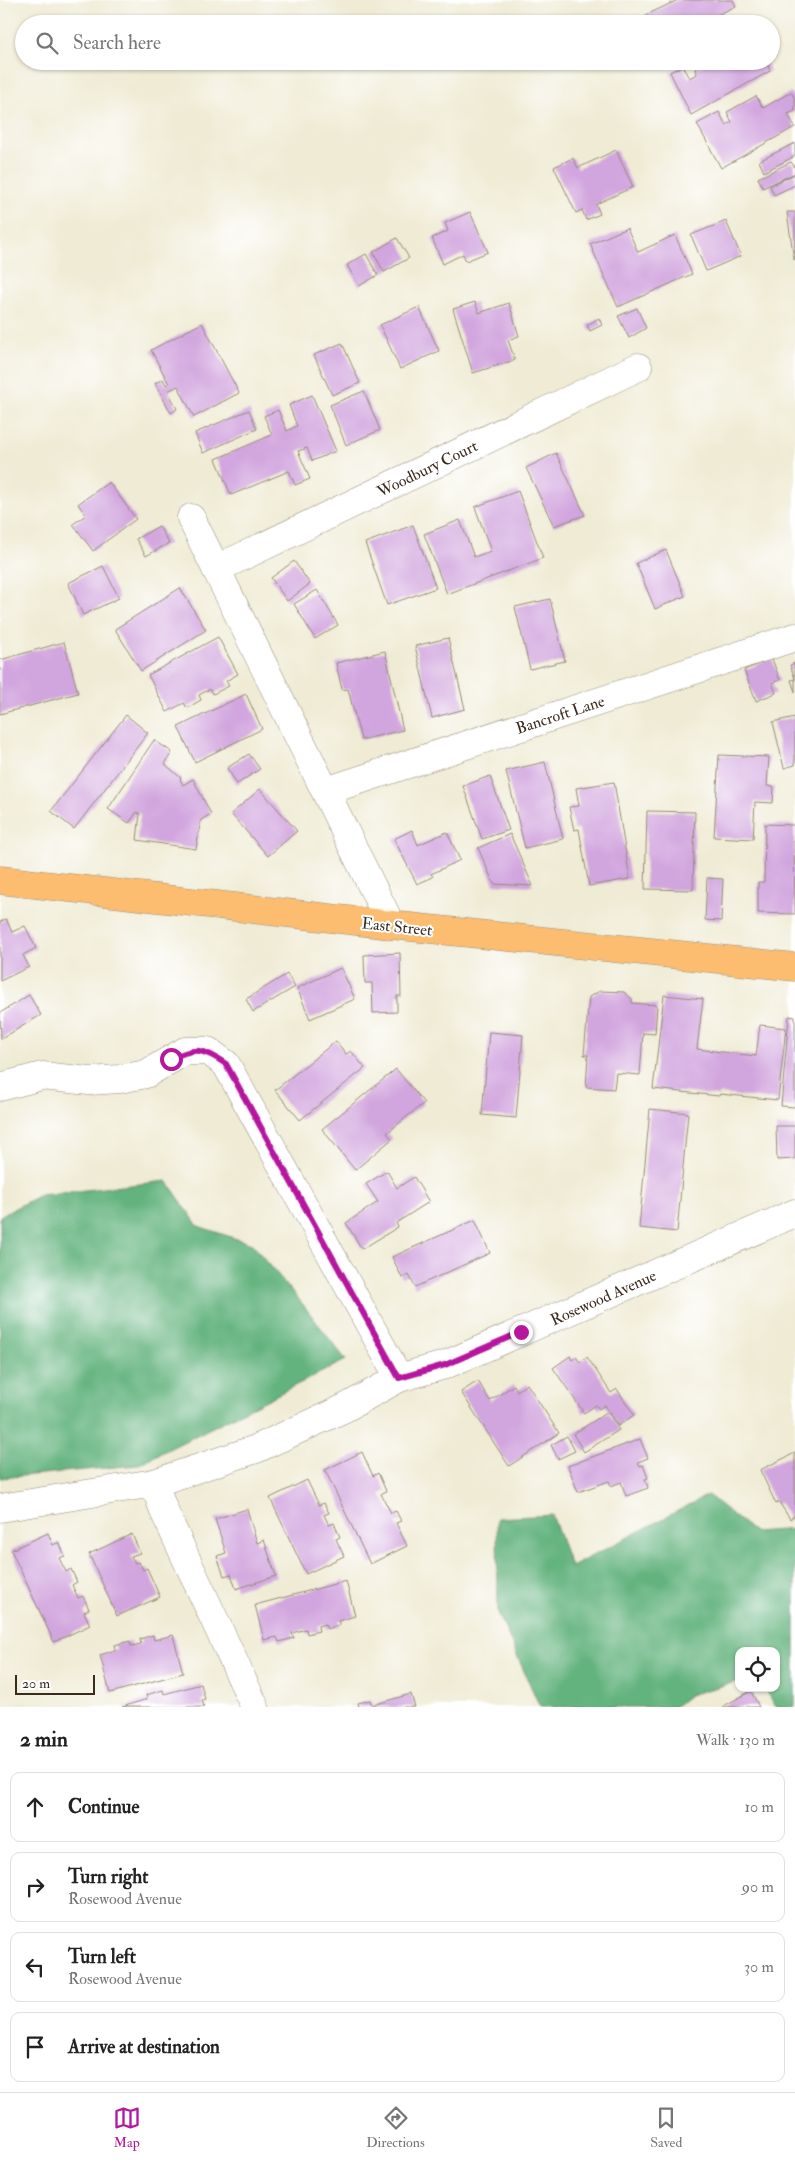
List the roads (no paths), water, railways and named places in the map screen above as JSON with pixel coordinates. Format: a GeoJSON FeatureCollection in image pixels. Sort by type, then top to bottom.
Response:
{"type":"FeatureCollection","features":[{"type":"Feature","properties":{"kind":"main road","name":"East Street"},"geometry":{"type":"LineString","coordinates":[[0,880],[391,925],[795,967]]}},
{"type":"Feature","properties":{"kind":"street","name":"Woodbury Court"},"geometry":{"type":"LineString","coordinates":[[216,569],[638,367]]}},
{"type":"Feature","properties":{"kind":"street"},"geometry":{"type":"LineString","coordinates":[[191,518],[391,925]]}},
{"type":"Feature","properties":{"kind":"street","name":"Bancroft Lane"},"geometry":{"type":"LineString","coordinates":[[326,792],[795,637]]}},
{"type":"Feature","properties":{"kind":"street"},"geometry":{"type":"LineString","coordinates":[[0,1087],[42,1076],[89,1081],[120,1079],[146,1074],[185,1051],[208,1051],[226,1064],[399,1378]]}},
{"type":"Feature","properties":{"kind":"street","name":"Rosewood Avenue"},"geometry":{"type":"LineString","coordinates":[[0,1508],[154,1483],[256,1449],[345,1408],[399,1378],[445,1365],[795,1213]]}},
{"type":"Feature","properties":{"kind":"street"},"geometry":{"type":"LineString","coordinates":[[154,1483],[164,1511],[255,1707]]}}]}
